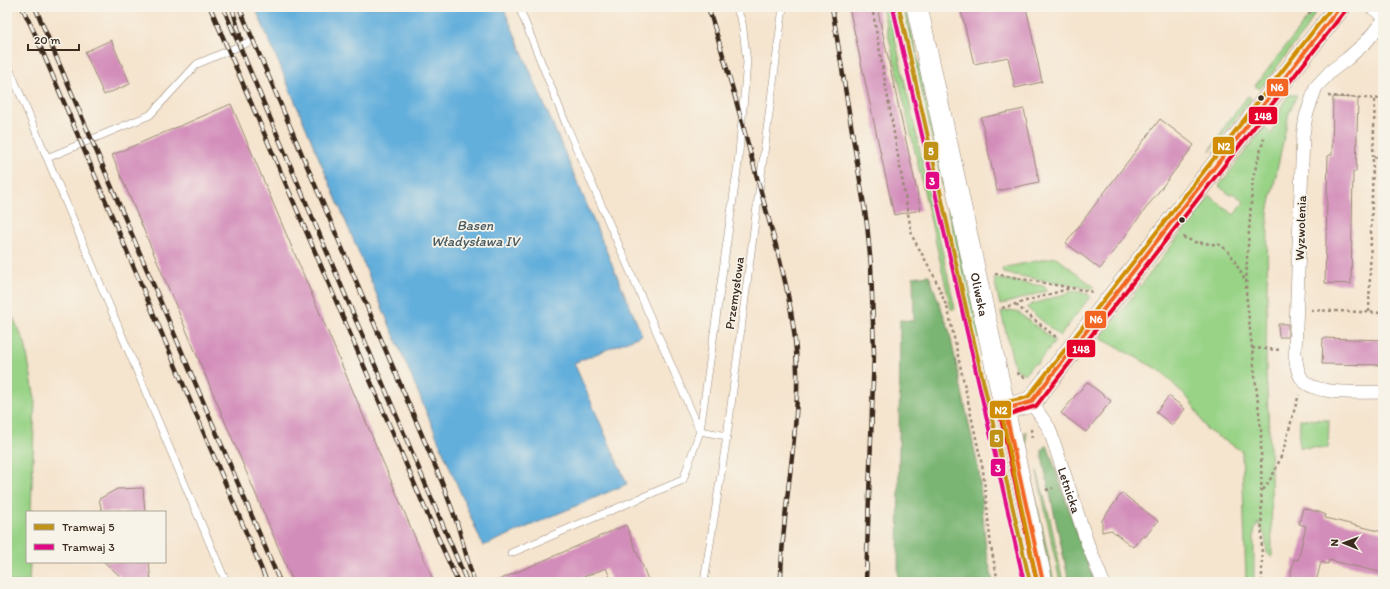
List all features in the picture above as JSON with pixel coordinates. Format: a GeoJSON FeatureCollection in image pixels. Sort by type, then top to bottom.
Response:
{"type":"FeatureCollection","features":[{"type":"Feature","properties":{"kind":"main road","name":"Oliwska"},"geometry":{"type":"LineString","coordinates":[[917,7],[1005,409]]}},
{"type":"Feature","properties":{"kind":"main road"},"geometry":{"type":"LineString","coordinates":[[1005,409],[1031,402],[1340,7]]}},
{"type":"Feature","properties":{"kind":"street"},"geometry":{"type":"LineString","coordinates":[[1371,7],[1383,15]]}},
{"type":"Feature","properties":{"kind":"street","name":"Wyzwolenia"},"geometry":{"type":"LineString","coordinates":[[1303,381],[1298,373],[1295,351],[1303,135],[1306,116],[1312,97],[1322,80],[1366,42],[1383,21]]}},
{"type":"Feature","properties":{"kind":"street"},"geometry":{"type":"LineString","coordinates":[[1303,381],[1311,387],[1322,390],[1383,392]]}},
{"type":"Feature","properties":{"kind":"street","name":"Letnicka"},"geometry":{"type":"LineString","coordinates":[[1031,402],[1049,428],[1088,545],[1103,582]]}},
{"type":"Feature","properties":{"kind":"street","name":"Oliwska"},"geometry":{"type":"LineString","coordinates":[[1005,409],[1043,582]]}},
{"type":"Feature","properties":{"kind":"lane"},"geometry":{"type":"LineString","coordinates":[[519,7],[568,129],[700,431]]}},
{"type":"Feature","properties":{"kind":"lane"},"geometry":{"type":"LineString","coordinates":[[511,553],[683,480],[700,431],[738,164],[747,62],[742,22],[736,7]]}},
{"type":"Feature","properties":{"kind":"lane","name":"Przemysłowa"},"geometry":{"type":"LineString","coordinates":[[704,582],[727,436],[783,7]]}},
{"type":"Feature","properties":{"kind":"lane"},"geometry":{"type":"LineString","coordinates":[[47,158],[150,115],[197,64],[249,42]]}},
{"type":"Feature","properties":{"kind":"lane"},"geometry":{"type":"LineString","coordinates":[[7,63],[226,582]]}},
{"type":"Feature","properties":{"kind":"lane"},"geometry":{"type":"LineString","coordinates":[[700,431],[727,436]]}},
{"type":"Feature","properties":{"kind":"path"},"geometry":{"type":"LineString","coordinates":[[872,7],[912,236],[934,274],[948,310],[983,470],[991,547],[998,582]]}},
{"type":"Feature","properties":{"kind":"path"},"geometry":{"type":"LineString","coordinates":[[1321,96],[1383,99]]}},
{"type":"Feature","properties":{"kind":"path"},"geometry":{"type":"LineString","coordinates":[[1369,312],[1375,98]]}},
{"type":"Feature","properties":{"kind":"path"},"geometry":{"type":"LineString","coordinates":[[1262,582],[1261,431],[1246,283],[1253,177],[1258,156],[1269,129]]}},
{"type":"Feature","properties":{"kind":"path"},"geometry":{"type":"LineString","coordinates":[[1373,158],[1383,158]]}},
{"type":"Feature","properties":{"kind":"path"},"geometry":{"type":"LineString","coordinates":[[1180,237],[1194,242],[1221,245],[1230,253],[1246,283]]}},
{"type":"Feature","properties":{"kind":"path"},"geometry":{"type":"LineString","coordinates":[[990,274],[1100,293]]}},
{"type":"Feature","properties":{"kind":"path"},"geometry":{"type":"LineString","coordinates":[[998,309],[1071,288]]}},
{"type":"Feature","properties":{"kind":"path"},"geometry":{"type":"LineString","coordinates":[[1015,305],[1062,342]]}},
{"type":"Feature","properties":{"kind":"path"},"geometry":{"type":"LineString","coordinates":[[1297,309],[1383,312]]}},
{"type":"Feature","properties":{"kind":"path"},"geometry":{"type":"LineString","coordinates":[[1252,348],[1295,351]]}},
{"type":"Feature","properties":{"kind":"path"},"geometry":{"type":"LineString","coordinates":[[1262,491],[1273,475],[1287,442],[1292,415],[1303,381]]}},
{"type":"Feature","properties":{"kind":"green space"},"geometry":{"type":"Polygon","coordinates":[[[882,7],[888,7],[955,309],[951,309],[882,7]]]}},
{"type":"Feature","properties":{"kind":"green space"},"geometry":{"type":"Polygon","coordinates":[[[903,7],[906,7],[980,337],[976,338],[903,7]]]}},
{"type":"Feature","properties":{"kind":"green space"},"geometry":{"type":"Polygon","coordinates":[[[1316,7],[1318,7],[1307,28],[1260,89],[1255,86],[1316,7]]]}},
{"type":"Feature","properties":{"kind":"green space"},"geometry":{"type":"Polygon","coordinates":[[[1288,95],[1297,95],[1289,113],[1268,213],[1266,372],[1271,469],[1272,558],[1267,553],[1265,536],[1258,522],[1254,533],[1254,582],[1246,582],[1242,451],[1207,430],[1191,402],[1161,371],[1100,338],[1210,196],[1234,215],[1244,202],[1233,193],[1230,195],[1219,186],[1264,127],[1272,134],[1281,107],[1288,95]]]}},
{"type":"Feature","properties":{"kind":"green space"},"geometry":{"type":"Polygon","coordinates":[[[1248,96],[1252,99],[1210,151],[1227,123],[1248,96]]]}},
{"type":"Feature","properties":{"kind":"green space"},"geometry":{"type":"Polygon","coordinates":[[[1056,257],[1094,287],[1092,289],[1003,273],[1002,268],[1056,257]]]}},
{"type":"Feature","properties":{"kind":"green space"},"geometry":{"type":"Polygon","coordinates":[[[929,275],[949,330],[979,472],[986,551],[993,582],[898,582],[900,320],[914,321],[913,277],[929,275]]]}},
{"type":"Feature","properties":{"kind":"green space"},"geometry":{"type":"Polygon","coordinates":[[[994,278],[1044,286],[1046,291],[1000,305],[994,278]]]}},
{"type":"Feature","properties":{"kind":"green space"},"geometry":{"type":"Polygon","coordinates":[[[1074,291],[1088,294],[1090,297],[1060,336],[1027,308],[1030,305],[1074,291]]]}},
{"type":"Feature","properties":{"kind":"green space"},"geometry":{"type":"Polygon","coordinates":[[[7,305],[25,343],[35,399],[31,511],[26,511],[26,563],[30,563],[29,582],[7,582],[7,305]]]}},
{"type":"Feature","properties":{"kind":"green space"},"geometry":{"type":"Polygon","coordinates":[[[1011,310],[1019,313],[1055,341],[1037,364],[1034,363],[1025,374],[1015,369],[1001,312],[1011,310]]]}},
{"type":"Feature","properties":{"kind":"green space"},"geometry":{"type":"Polygon","coordinates":[[[1300,419],[1329,420],[1328,448],[1299,447],[1300,419]]]}},
{"type":"Feature","properties":{"kind":"green space"},"geometry":{"type":"Polygon","coordinates":[[[1026,431],[1027,458],[1054,582],[1052,582],[1024,453],[1024,435],[1026,431]]]}},
{"type":"Feature","properties":{"kind":"green space"},"geometry":{"type":"Polygon","coordinates":[[[1047,445],[1095,582],[1069,582],[1042,457],[1042,450],[1047,445]]]}},
{"type":"Feature","properties":{"kind":"green space"},"geometry":{"type":"Polygon","coordinates":[[[1037,471],[1050,518],[1063,582],[1060,582],[1037,471]]]}},
{"type":"Feature","properties":{"kind":"water","name":"Basen Władysława IV"},"geometry":{"type":"Polygon","coordinates":[[[255,7],[503,7],[642,335],[574,363],[627,484],[483,546],[255,7]]]}},
{"type":"Feature","properties":{"kind":"building"},"geometry":{"type":"Polygon","coordinates":[[[849,7],[877,7],[921,210],[894,215],[849,7]]]}},
{"type":"Feature","properties":{"kind":"building"},"geometry":{"type":"Polygon","coordinates":[[[960,7],[1026,7],[1042,82],[1015,88],[1008,57],[974,64],[960,7]]]}},
{"type":"Feature","properties":{"kind":"building"},"geometry":{"type":"Polygon","coordinates":[[[111,40],[130,84],[104,95],[85,52],[111,40]]]}},
{"type":"Feature","properties":{"kind":"building"},"geometry":{"type":"Polygon","coordinates":[[[1333,97],[1358,98],[1356,172],[1353,172],[1351,284],[1325,283],[1328,155],[1332,155],[1333,97]]]}},
{"type":"Feature","properties":{"kind":"building"},"geometry":{"type":"Polygon","coordinates":[[[231,104],[434,582],[293,582],[112,155],[231,104]]]}},
{"type":"Feature","properties":{"kind":"building"},"geometry":{"type":"Polygon","coordinates":[[[1024,109],[1039,182],[997,191],[981,118],[1024,109]]]}},
{"type":"Feature","properties":{"kind":"building"},"geometry":{"type":"Polygon","coordinates":[[[1160,119],[1194,145],[1100,269],[1066,243],[1160,119]]]}},
{"type":"Feature","properties":{"kind":"building"},"geometry":{"type":"Polygon","coordinates":[[[1278,324],[1288,324],[1288,337],[1279,337],[1278,324]]]}},
{"type":"Feature","properties":{"kind":"building"},"geometry":{"type":"Polygon","coordinates":[[[1323,338],[1383,340],[1383,365],[1322,364],[1323,338]]]}},
{"type":"Feature","properties":{"kind":"building"},"geometry":{"type":"Polygon","coordinates":[[[1087,382],[1111,401],[1086,432],[1061,413],[1087,382]]]}},
{"type":"Feature","properties":{"kind":"building"},"geometry":{"type":"Polygon","coordinates":[[[1169,396],[1185,409],[1172,425],[1156,412],[1169,396]]]}},
{"type":"Feature","properties":{"kind":"building"},"geometry":{"type":"Polygon","coordinates":[[[143,488],[145,511],[102,511],[99,499],[117,489],[143,488]]]}},
{"type":"Feature","properties":{"kind":"building"},"geometry":{"type":"Polygon","coordinates":[[[1122,493],[1158,521],[1145,537],[1143,536],[1133,547],[1111,530],[1102,532],[1102,520],[1122,493]]]}},
{"type":"Feature","properties":{"kind":"building"},"geometry":{"type":"Polygon","coordinates":[[[1303,508],[1326,515],[1325,518],[1383,532],[1383,573],[1329,560],[1328,564],[1321,562],[1316,582],[1289,582],[1294,559],[1298,560],[1306,526],[1299,524],[1303,508]]]}},
{"type":"Feature","properties":{"kind":"building"},"geometry":{"type":"Polygon","coordinates":[[[626,525],[649,582],[612,582],[606,568],[571,582],[494,582],[626,525]]]}},
{"type":"Feature","properties":{"kind":"building"},"geometry":{"type":"Polygon","coordinates":[[[105,563],[149,563],[151,582],[119,582],[119,575],[105,563]]]}},
{"type":"Feature","properties":{"kind":"railway"},"geometry":{"type":"LineString","coordinates":[[22,7],[35,34],[267,582]]}},
{"type":"Feature","properties":{"kind":"railway"},"geometry":{"type":"LineString","coordinates":[[35,7],[280,582]]}},
{"type":"Feature","properties":{"kind":"railway"},"geometry":{"type":"LineString","coordinates":[[210,7],[458,582]]}},
{"type":"Feature","properties":{"kind":"railway"},"geometry":{"type":"LineString","coordinates":[[223,7],[467,582]]}},
{"type":"Feature","properties":{"kind":"railway"},"geometry":{"type":"LineString","coordinates":[[232,7],[241,39]]}},
{"type":"Feature","properties":{"kind":"railway"},"geometry":{"type":"LineString","coordinates":[[239,7],[442,482],[457,523],[474,582]]}},
{"type":"Feature","properties":{"kind":"railway"},"geometry":{"type":"LineString","coordinates":[[708,7],[728,72],[778,251],[793,323],[796,347],[797,397],[793,450],[784,529],[781,582]]}},
{"type":"Feature","properties":{"kind":"railway"},"geometry":{"type":"LineString","coordinates":[[832,7],[867,224],[871,266],[874,353],[866,582]]}},
{"type":"Feature","properties":{"kind":"tram line","name":"5"},"geometry":{"type":"LineString","coordinates":[[899,7],[965,303],[1030,582]]}},
{"type":"Feature","properties":{"kind":"tram line","name":"3"},"geometry":{"type":"LineString","coordinates":[[893,8],[1024,582]]}},
{"type":"Feature","properties":{"kind":"transit line","name":"N2"},"geometry":{"type":"LineString","coordinates":[[1037,582],[1000,406],[1003,403],[1028,397],[1332,7]]}},
{"type":"Feature","properties":{"kind":"transit line","name":"N6"},"geometry":{"type":"LineString","coordinates":[[1005,409],[1031,402],[1340,7]]}},
{"type":"Feature","properties":{"kind":"transit line","name":"148"},"geometry":{"type":"LineString","coordinates":[[1007,415],[1036,406],[1345,11]]}},
{"type":"Feature","properties":{"kind":"transit line","name":"N6"},"geometry":{"type":"LineString","coordinates":[[1005,409],[1043,582]]}},
{"type":"Feature","properties":{"kind":"transit line","name":"148"},"geometry":{"type":"LineString","coordinates":[[999,410],[1037,582]]}}]}
